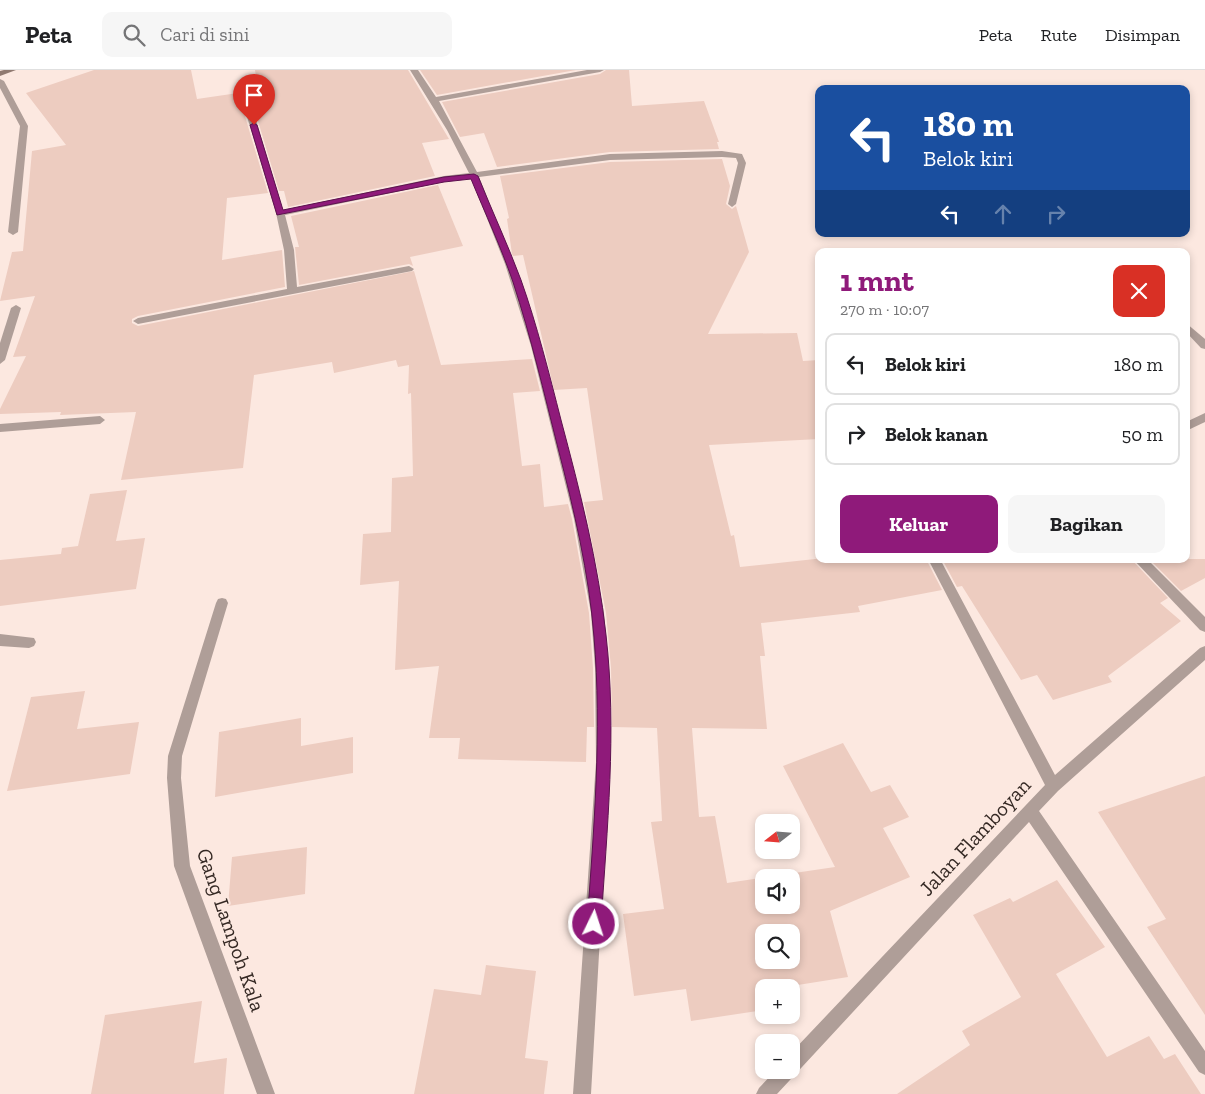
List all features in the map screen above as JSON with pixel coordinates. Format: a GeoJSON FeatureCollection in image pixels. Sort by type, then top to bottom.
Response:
{"type":"FeatureCollection","features":[{"type":"Feature","properties":{"kind":"main road"},"geometry":{"type":"LineString","coordinates":[[0,74],[12,70]]}},
{"type":"Feature","properties":{"kind":"street"},"geometry":{"type":"LineString","coordinates":[[414,70],[435,99],[474,176],[516,280],[540,356],[577,502],[592,575],[600,636],[604,717],[603,791],[582,1094]]}},
{"type":"Feature","properties":{"kind":"street"},"geometry":{"type":"LineString","coordinates":[[435,99],[600,70]]}},
{"type":"Feature","properties":{"kind":"street"},"geometry":{"type":"LineString","coordinates":[[0,81],[24,126],[13,232]]}},
{"type":"Feature","properties":{"kind":"street"},"geometry":{"type":"LineString","coordinates":[[243,90],[280,213],[289,250],[292,291]]}},
{"type":"Feature","properties":{"kind":"street"},"geometry":{"type":"LineString","coordinates":[[280,213],[444,179],[610,157],[722,154],[739,156],[742,163],[732,204]]}},
{"type":"Feature","properties":{"kind":"street"},"geometry":{"type":"LineString","coordinates":[[138,321],[409,269]]}},
{"type":"Feature","properties":{"kind":"street"},"geometry":{"type":"LineString","coordinates":[[0,360],[16,308]]}},
{"type":"Feature","properties":{"kind":"street"},"geometry":{"type":"LineString","coordinates":[[1190,330],[1205,345]]}},
{"type":"Feature","properties":{"kind":"street"},"geometry":{"type":"LineString","coordinates":[[1190,425],[1205,417]]}},
{"type":"Feature","properties":{"kind":"street"},"geometry":{"type":"LineString","coordinates":[[0,428],[100,420]]}},
{"type":"Feature","properties":{"kind":"street"},"geometry":{"type":"LineString","coordinates":[[936,563],[1053,786]]}},
{"type":"Feature","properties":{"kind":"street"},"geometry":{"type":"LineString","coordinates":[[1143,563],[1205,626]]}},
{"type":"Feature","properties":{"kind":"street","name":"Gang Lampoh Kala"},"geometry":{"type":"LineString","coordinates":[[222,602],[198,686],[183,726],[175,756],[174,778],[182,866],[266,1094]]}},
{"type":"Feature","properties":{"kind":"street"},"geometry":{"type":"LineString","coordinates":[[0,640],[29,642]]}},
{"type":"Feature","properties":{"kind":"street","name":"Jalan Flamboyan"},"geometry":{"type":"LineString","coordinates":[[800,1056],[1053,786],[1205,652]]}},
{"type":"Feature","properties":{"kind":"street"},"geometry":{"type":"LineString","coordinates":[[1030,810],[1205,1066]]}},
{"type":"Feature","properties":{"kind":"street"},"geometry":{"type":"LineString","coordinates":[[765,1094],[779,1079]]}},
{"type":"Feature","properties":{"kind":"building"},"geometry":{"type":"Polygon","coordinates":[[[94,70],[191,70],[197,99],[238,93],[268,193],[227,198],[222,260],[282,250],[285,287],[138,316],[132,319],[132,323],[138,326],[414,271],[441,365],[532,359],[540,391],[513,393],[522,466],[540,464],[544,507],[568,504],[572,519],[589,613],[593,668],[594,727],[587,727],[586,762],[458,759],[460,738],[429,738],[439,666],[395,670],[399,581],[360,585],[363,534],[391,532],[392,478],[413,476],[411,393],[408,394],[409,365],[398,367],[396,360],[334,373],[332,362],[254,375],[243,468],[121,480],[136,412],[60,415],[61,412],[0,414],[0,409],[26,356],[13,357],[35,296],[0,301],[12,252],[23,251],[32,151],[66,145],[26,93],[94,70]]]}},
{"type":"Feature","properties":{"kind":"building"},"geometry":{"type":"Polygon","coordinates":[[[255,70],[408,70],[449,139],[422,143],[435,176],[288,207],[284,191],[279,191],[249,91],[258,90],[255,70]]]}},
{"type":"Feature","properties":{"kind":"building"},"geometry":{"type":"Polygon","coordinates":[[[420,70],[576,70],[437,95],[420,70]]]}},
{"type":"Feature","properties":{"kind":"building"},"geometry":{"type":"Polygon","coordinates":[[[606,70],[629,70],[632,106],[704,101],[719,142],[717,142],[719,149],[610,152],[497,167],[484,133],[460,137],[442,102],[600,74],[606,70]]]}},
{"type":"Feature","properties":{"kind":"building"},"geometry":{"type":"Polygon","coordinates":[[[722,159],[730,186],[726,204],[732,209],[736,206],[749,252],[708,334],[797,333],[803,361],[815,360],[815,439],[709,445],[731,536],[734,535],[740,567],[815,559],[815,563],[928,563],[942,590],[858,606],[860,612],[761,623],[765,656],[760,656],[767,729],[692,728],[699,817],[715,816],[727,883],[755,879],[755,914],[800,914],[800,872],[835,867],[783,766],[843,743],[871,792],[890,785],[909,817],[883,828],[910,877],[830,911],[848,977],[800,985],[800,979],[755,979],[755,1011],[691,1021],[686,989],[634,996],[623,914],[664,909],[651,822],[662,821],[657,728],[612,727],[611,668],[606,613],[584,502],[603,500],[587,388],[554,390],[523,255],[513,256],[512,254],[507,219],[509,218],[500,176],[610,162],[722,159]]]}},
{"type":"Feature","properties":{"kind":"building"},"geometry":{"type":"Polygon","coordinates":[[[438,185],[463,246],[410,257],[413,266],[409,264],[299,285],[295,247],[299,247],[291,216],[438,185]]]}},
{"type":"Feature","properties":{"kind":"building"},"geometry":{"type":"Polygon","coordinates":[[[127,490],[116,541],[145,538],[136,589],[0,606],[0,560],[61,554],[62,548],[78,546],[90,494],[127,490]]]}},
{"type":"Feature","properties":{"kind":"building"},"geometry":{"type":"Polygon","coordinates":[[[1190,559],[1205,559],[1205,578],[1181,591],[1153,563],[1190,563],[1190,559]]]}},
{"type":"Feature","properties":{"kind":"building"},"geometry":{"type":"Polygon","coordinates":[[[944,563],[1135,563],[1168,598],[1160,603],[1181,621],[1108,676],[1112,682],[1053,700],[1037,675],[1021,680],[962,586],[957,587],[944,563]]]}},
{"type":"Feature","properties":{"kind":"building"},"geometry":{"type":"Polygon","coordinates":[[[85,691],[77,729],[139,722],[130,774],[7,791],[31,697],[85,691]]]}},
{"type":"Feature","properties":{"kind":"building"},"geometry":{"type":"Polygon","coordinates":[[[301,718],[301,746],[353,737],[353,773],[215,797],[219,732],[301,718]]]}},
{"type":"Feature","properties":{"kind":"building"},"geometry":{"type":"Polygon","coordinates":[[[1205,776],[1205,1015],[1147,927],[1166,919],[1098,812],[1205,776]]]}},
{"type":"Feature","properties":{"kind":"building"},"geometry":{"type":"Polygon","coordinates":[[[307,847],[305,894],[228,906],[232,857],[307,847]]]}},
{"type":"Feature","properties":{"kind":"building"},"geometry":{"type":"Polygon","coordinates":[[[1057,880],[1105,947],[1056,974],[1107,1057],[1149,1036],[1164,1059],[1175,1054],[1201,1094],[897,1094],[970,1045],[962,1031],[1021,997],[973,915],[1010,898],[1013,902],[1057,880]]]}},
{"type":"Feature","properties":{"kind":"building"},"geometry":{"type":"Polygon","coordinates":[[[486,965],[536,971],[525,1058],[548,1061],[544,1094],[414,1094],[434,989],[481,995],[486,965]]]}},
{"type":"Feature","properties":{"kind":"building"},"geometry":{"type":"Polygon","coordinates":[[[202,1001],[194,1063],[227,1058],[224,1094],[91,1094],[105,1015],[202,1001]]]}},
{"type":"Feature","properties":{"kind":"route"},"geometry":{"type":"LineString","coordinates":[[254,125],[280,213],[444,179],[474,176],[516,280],[540,356],[577,502],[592,575],[600,636],[604,717],[603,791],[594,924]]}}]}
